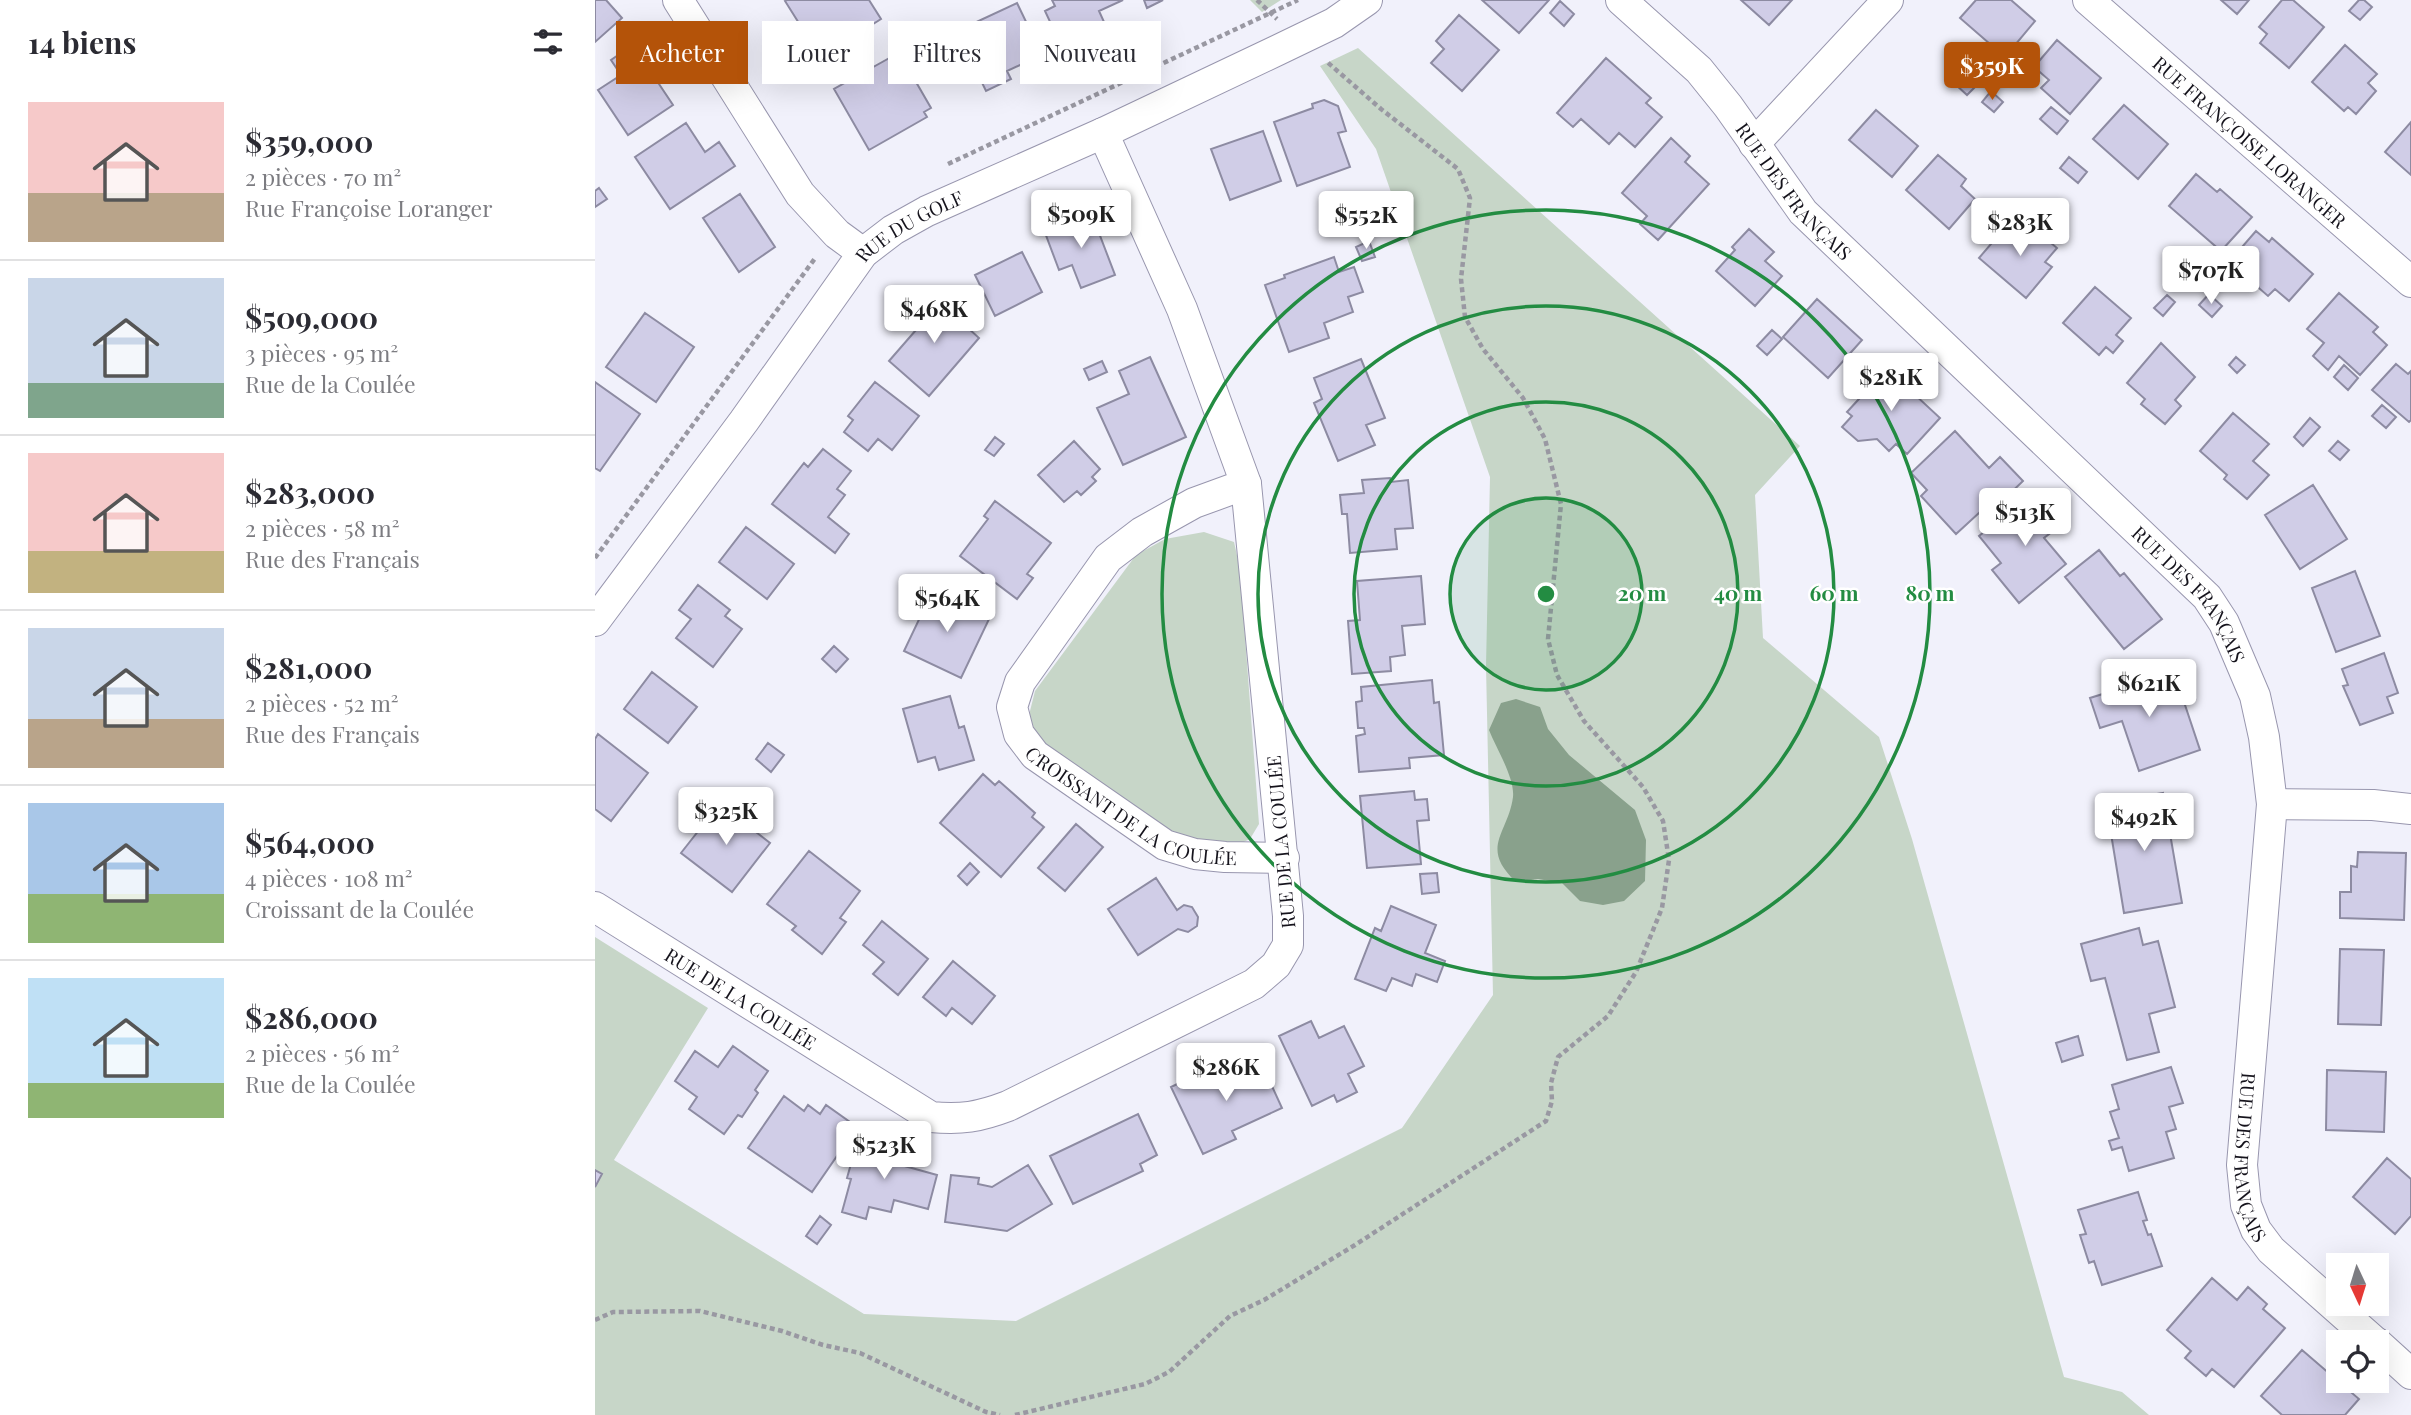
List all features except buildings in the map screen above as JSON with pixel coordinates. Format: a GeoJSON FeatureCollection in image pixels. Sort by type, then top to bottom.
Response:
{"type":"FeatureCollection","features":[{"type":"Feature","properties":{"kind":"street"},"geometry":{"type":"LineString","coordinates":[[678,0],[800,194],[837,234],[863,253]]}},
{"type":"Feature","properties":{"kind":"street","name":"RUE DU GOLF"},"geometry":{"type":"LineString","coordinates":[[595,621],[744,421],[863,253],[893,230],[927,211],[1103,133],[1334,23],[1367,0]]}},
{"type":"Feature","properties":{"kind":"street","name":"RUE DES FRANÇAIS"},"geometry":{"type":"LineString","coordinates":[[1621,0],[1699,70],[1803,212],[2207,597],[2224,623],[2255,696],[2264,737],[2272,804],[2242,1165],[2246,1205],[2256,1230],[2271,1250],[2361,1330]]}},
{"type":"Feature","properties":{"kind":"street"},"geometry":{"type":"LineString","coordinates":[[1755,144],[1888,0]]}},
{"type":"Feature","properties":{"kind":"street","name":"RUE FRANÇOISE LORANGER"},"geometry":{"type":"LineString","coordinates":[[2088,0],[2411,282]]}},
{"type":"Feature","properties":{"kind":"street","name":"RUE DE LA COULÉE"},"geometry":{"type":"LineString","coordinates":[[595,907],[931,1117],[958,1120],[983,1116],[1007,1106],[1254,984],[1276,965],[1288,945],[1284,858],[1246,484],[1182,309],[1103,133]]}},
{"type":"Feature","properties":{"kind":"street","name":"CROISSANT DE LA COULÉE"},"geometry":{"type":"LineString","coordinates":[[1246,484],[1194,503],[1142,532],[1108,558],[1020,682],[1012,707],[1019,734],[1035,755],[1165,845],[1205,855],[1284,858]]}},
{"type":"Feature","properties":{"kind":"street"},"geometry":{"type":"LineString","coordinates":[[2272,804],[2373,804],[2411,809]]}},
{"type":"Feature","properties":{"kind":"street","name":"RUE DES FRANÇAIS"},"geometry":{"type":"LineString","coordinates":[[2389,1355],[2411,1374]]}},
{"type":"Feature","properties":{"kind":"path"},"geometry":{"type":"LineString","coordinates":[[1016,1415],[1145,1384],[1169,1372],[1230,1315],[1264,1300],[1345,1251],[1546,1121],[1552,1101],[1551,1083],[1558,1057],[1608,1016],[1636,972],[1662,908],[1669,860],[1663,821],[1643,787],[1584,721],[1557,675],[1548,639],[1562,505],[1545,439],[1523,398],[1483,349],[1465,317],[1461,279],[1470,198],[1458,169],[1381,109],[1257,0]]}},
{"type":"Feature","properties":{"kind":"path"},"geometry":{"type":"LineString","coordinates":[[595,1320],[613,1312],[700,1311],[860,1353],[986,1412],[1000,1415]]}},
{"type":"Feature","properties":{"kind":"shaded area"},"geometry":{"type":"Polygon","coordinates":[[[1250,0],[1281,0],[1262,12],[1250,0]]]}},
{"type":"Feature","properties":{"kind":"shaded area"},"geometry":{"type":"Polygon","coordinates":[[[1358,48],[1800,446],[1755,495],[1763,638],[1879,737],[1912,839],[2064,1377],[2122,1392],[2149,1415],[595,1415],[595,937],[708,1008],[614,1160],[864,1314],[1016,1321],[1402,1128],[1493,995],[1486,666],[1490,477],[1376,149],[1320,66],[1358,48]]]}},
{"type":"Feature","properties":{"kind":"shaded area"},"geometry":{"type":"Polygon","coordinates":[[[1204,532],[1234,542],[1240,569],[1259,824],[1250,839],[1231,848],[1183,842],[1055,760],[1027,723],[1035,691],[1136,555],[1165,539],[1204,532]]]}},
{"type":"Feature","properties":{"kind":"shaded area"},"geometry":{"type":"Polygon","coordinates":[[[1516,699],[1540,707],[1548,729],[1569,755],[1635,810],[1646,840],[1645,881],[1624,901],[1603,905],[1580,901],[1562,883],[1538,879],[1516,882],[1499,859],[1497,849],[1510,810],[1513,789],[1489,730],[1501,703],[1516,699]]]}}]}
